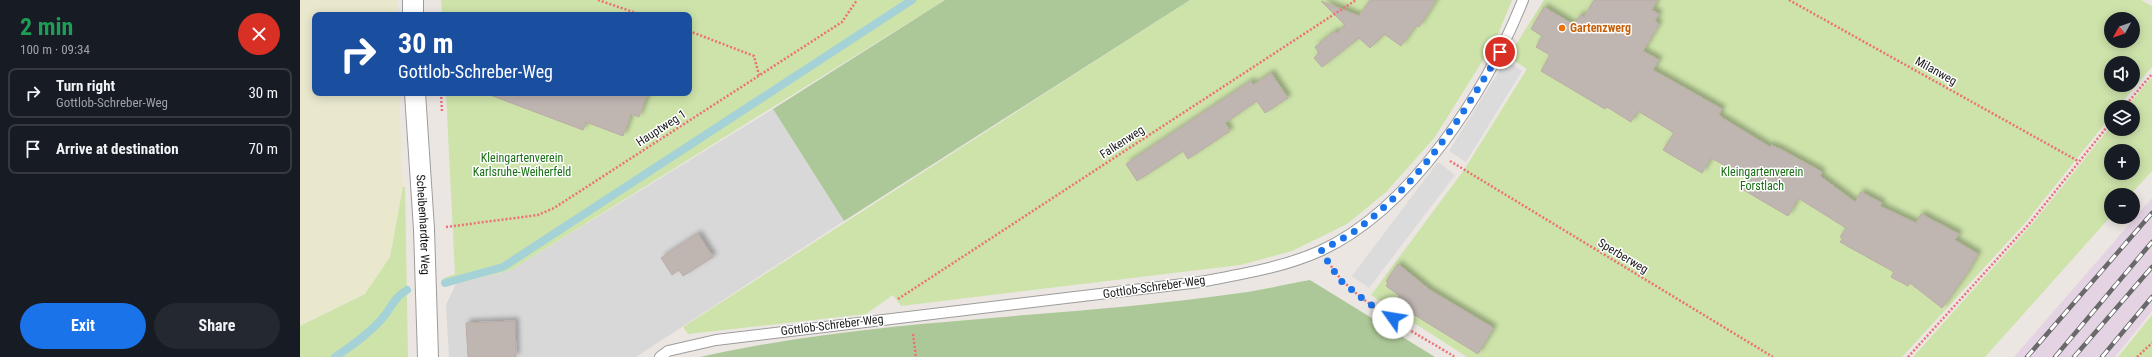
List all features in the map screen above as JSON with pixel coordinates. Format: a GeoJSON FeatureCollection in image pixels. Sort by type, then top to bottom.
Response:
{"type":"FeatureCollection","features":[{"type":"Feature","properties":{"kind":"street"},"geometry":{"type":"LineString","coordinates":[[413,0],[413,12]]}},
{"type":"Feature","properties":{"kind":"street","name":"Scheibenhardter Weg"},"geometry":{"type":"LineString","coordinates":[[415,96],[424,229],[428,357]]}},
{"type":"Feature","properties":{"kind":"lane","name":"Gottlob-Schreber-Weg"},"geometry":{"type":"LineString","coordinates":[[660,357],[668,351],[716,340],[1200,282],[1278,267],[1321,251],[1354,231],[1388,204],[1436,152],[1461,116],[1508,38],[1523,0]]}},
{"type":"Feature","properties":{"kind":"path"},"geometry":{"type":"LineString","coordinates":[[598,0],[633,12]]}},
{"type":"Feature","properties":{"kind":"path","name":"Hauptweg 1"},"geometry":{"type":"LineString","coordinates":[[454,227],[538,215],[554,208],[842,22],[857,0]]}},
{"type":"Feature","properties":{"kind":"path","name":"Falkenweg"},"geometry":{"type":"LineString","coordinates":[[897,300],[1356,0]]}},
{"type":"Feature","properties":{"kind":"path","name":"Milanweg"},"geometry":{"type":"LineString","coordinates":[[1788,0],[2078,161]]}},
{"type":"Feature","properties":{"kind":"path"},"geometry":{"type":"LineString","coordinates":[[692,32],[754,56],[760,75]]}},
{"type":"Feature","properties":{"kind":"path"},"geometry":{"type":"LineString","coordinates":[[2130,100],[2152,74]]}},
{"type":"Feature","properties":{"kind":"path"},"geometry":{"type":"LineString","coordinates":[[1908,357],[2029,224],[2104,130]]}},
{"type":"Feature","properties":{"kind":"path","name":"Sperberweg"},"geometry":{"type":"LineString","coordinates":[[1464,170],[1773,357]]}},
{"type":"Feature","properties":{"kind":"path"},"geometry":{"type":"LineString","coordinates":[[1321,251],[1340,280],[1357,294],[1455,357]]}},
{"type":"Feature","properties":{"kind":"path"},"geometry":{"type":"LineString","coordinates":[[2137,357],[2152,343]]}},
{"type":"Feature","properties":{"kind":"shaded area"},"geometry":{"type":"Polygon","coordinates":[[[1506,60],[1522,71],[1466,162],[1449,151],[1506,60]]]}},
{"type":"Feature","properties":{"kind":"shaded area"},"geometry":{"type":"Polygon","coordinates":[[[773,109],[844,221],[636,357],[449,357],[446,305],[456,284],[511,270],[773,109]]]}},
{"type":"Feature","properties":{"kind":"shaded area"},"geometry":{"type":"Polygon","coordinates":[[[1438,162],[1455,175],[1369,288],[1352,276],[1438,162]]]}},
{"type":"Feature","properties":{"kind":"shaded area"},"geometry":{"type":"Polygon","coordinates":[[[2152,198],[2152,311],[2115,357],[2014,357],[2129,224],[2140,224],[2140,212],[2152,198]]]}},
{"type":"Feature","properties":{"kind":"green space"},"geometry":{"type":"Polygon","coordinates":[[[300,0],[398,0],[398,12],[312,12],[312,96],[399,96],[403,187],[390,257],[365,294],[300,326],[300,0]]]}},
{"type":"Feature","properties":{"kind":"green space","name":"Kleingartenverein Karlsruhe-Weiherfeld"},"geometry":{"type":"Polygon","coordinates":[[[441,0],[945,0],[511,270],[446,286],[444,278],[455,274],[446,96],[692,96],[692,12],[442,12],[441,0]]]}},
{"type":"Feature","properties":{"kind":"green space"},"geometry":{"type":"Polygon","coordinates":[[[945,0],[1190,0],[844,221],[773,109],[945,0]]]}},
{"type":"Feature","properties":{"kind":"green space"},"geometry":{"type":"Polygon","coordinates":[[[1190,0],[1512,0],[1496,39],[1435,137],[1386,192],[1347,224],[1292,251],[1240,265],[901,306],[893,295],[866,314],[688,334],[683,327],[1190,0]]]}},
{"type":"Feature","properties":{"kind":"green space","name":"Kleingartenverein Forstlach"},"geometry":{"type":"Polygon","coordinates":[[[1544,0],[2141,0],[2152,6],[2152,67],[2140,81],[2140,56],[2104,56],[2104,92],[2131,92],[2124,100],[2104,100],[2104,125],[2026,222],[1902,357],[1467,357],[1371,295],[1464,170],[1527,69],[1508,57],[1544,0]]]}},
{"type":"Feature","properties":{"kind":"green space"},"geometry":{"type":"Polygon","coordinates":[[[2152,77],[2152,171],[2136,188],[2104,188],[2104,224],[1985,357],[1913,357],[2033,223],[2104,135],[2104,136],[2140,136],[2140,100],[2133,100],[2152,77]]]}},
{"type":"Feature","properties":{"kind":"green space"},"geometry":{"type":"Polygon","coordinates":[[[403,187],[405,187],[408,357],[300,357],[300,326],[365,294],[390,257],[403,187]]]}},
{"type":"Feature","properties":{"kind":"green space"},"geometry":{"type":"Polygon","coordinates":[[[1310,280],[1435,357],[700,357],[767,344],[834,334],[901,326],[1173,302],[1249,292],[1310,280]]]}},
{"type":"Feature","properties":{"kind":"green space"},"geometry":{"type":"Polygon","coordinates":[[[2152,315],[2152,357],[2118,357],[2152,315]]]}},
{"type":"Feature","properties":{"kind":"building"},"geometry":{"type":"Polygon","coordinates":[[[1370,0],[1436,0],[1419,27],[1416,25],[1401,46],[1384,34],[1370,48],[1359,38],[1322,67],[1314,58],[1319,53],[1315,47],[1335,31],[1337,34],[1345,25],[1321,1],[1359,16],[1370,0]]]}},
{"type":"Feature","properties":{"kind":"building"},"geometry":{"type":"Polygon","coordinates":[[[1594,0],[1657,0],[1652,10],[1659,14],[1655,21],[1659,24],[1643,51],[1659,60],[1653,70],[1722,109],[1719,114],[1721,117],[1770,147],[1771,145],[1782,150],[1822,172],[1820,176],[1855,202],[1861,192],[1882,203],[1880,206],[1916,223],[1921,214],[1959,234],[1955,240],[1978,254],[1967,273],[1942,308],[1910,283],[1908,286],[1891,277],[1894,272],[1840,242],[1843,238],[1840,237],[1846,228],[1798,198],[1788,216],[1742,189],[1748,178],[1711,158],[1702,173],[1663,150],[1674,133],[1638,111],[1631,122],[1607,107],[1605,109],[1541,71],[1550,55],[1536,47],[1542,36],[1531,29],[1544,7],[1574,25],[1581,14],[1584,17],[1594,0]]]}},
{"type":"Feature","properties":{"kind":"building"},"geometry":{"type":"Polygon","coordinates":[[[1271,73],[1288,98],[1265,113],[1257,101],[1225,123],[1230,131],[1188,159],[1183,151],[1137,181],[1126,164],[1251,81],[1253,85],[1271,73]]]}},
{"type":"Feature","properties":{"kind":"building"},"geometry":{"type":"Polygon","coordinates":[[[493,96],[647,96],[639,117],[631,114],[623,136],[586,122],[583,130],[493,96]]]}},
{"type":"Feature","properties":{"kind":"building"},"geometry":{"type":"Polygon","coordinates":[[[698,234],[713,257],[683,276],[679,270],[672,275],[661,258],[698,234]]]}},
{"type":"Feature","properties":{"kind":"building"},"geometry":{"type":"Polygon","coordinates":[[[1398,264],[1430,290],[1492,327],[1493,329],[1478,354],[1395,303],[1400,296],[1386,286],[1388,283],[1386,281],[1398,264]]]}},
{"type":"Feature","properties":{"kind":"building"},"geometry":{"type":"Polygon","coordinates":[[[515,321],[516,357],[468,357],[466,323],[515,321]]]}},
{"type":"Feature","properties":{"kind":"waterway"},"geometry":{"type":"LineString","coordinates":[[445,283],[503,267],[912,0]]}},
{"type":"Feature","properties":{"kind":"waterway"},"geometry":{"type":"LineString","coordinates":[[335,357],[370,331],[381,320],[396,299],[407,290]]}},
{"type":"Feature","properties":{"kind":"railway"},"geometry":{"type":"LineString","coordinates":[[2027,357],[2152,213]]}},
{"type":"Feature","properties":{"kind":"railway"},"geometry":{"type":"LineString","coordinates":[[2055,357],[2152,242]]}},
{"type":"Feature","properties":{"kind":"railway"},"geometry":{"type":"LineString","coordinates":[[2074,357],[2152,267]]}},
{"type":"Feature","properties":{"kind":"railway"},"geometry":{"type":"LineString","coordinates":[[2102,357],[2152,297]]}},
{"type":"Feature","properties":{"kind":"place","name":"Gartenzwerg"},"geometry":{"type":"Point","coordinates":[1562,28]}},
{"type":"Feature","properties":{"kind":"route"},"geometry":{"type":"LineString","coordinates":[[1393,318],[1368,303],[1340,280],[1321,251],[1354,231],[1388,204],[1413,178],[1436,152],[1461,116],[1500,52]]}}]}
